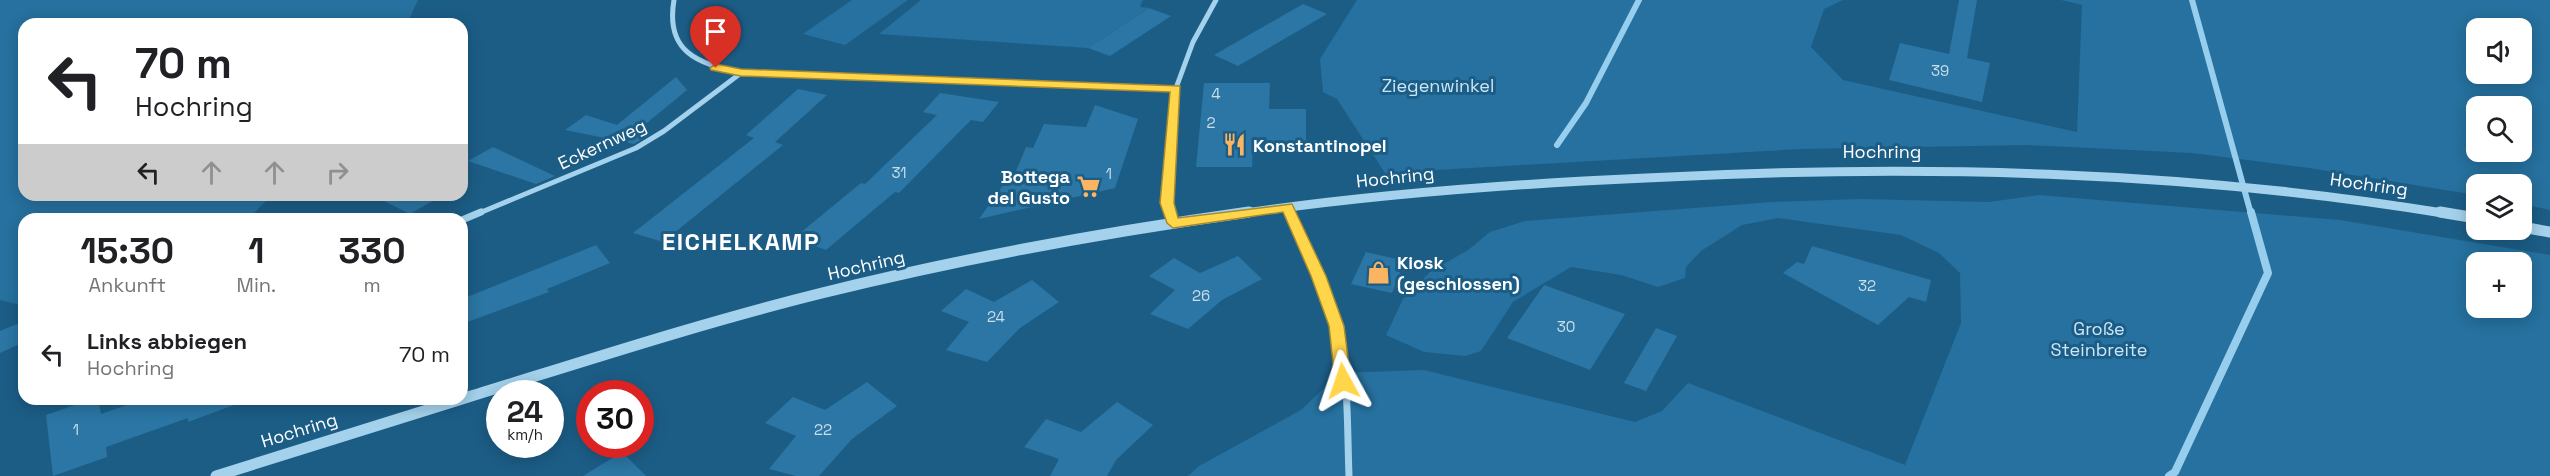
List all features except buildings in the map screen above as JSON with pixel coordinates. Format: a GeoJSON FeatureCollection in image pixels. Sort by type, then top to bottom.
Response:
{"type":"FeatureCollection","features":[{"type":"Feature","properties":{"kind":"street"},"geometry":{"type":"LineString","coordinates":[[674,0],[672,24],[678,45],[693,58],[716,68],[741,73],[1176,88]]}},
{"type":"Feature","properties":{"kind":"street"},"geometry":{"type":"LineString","coordinates":[[1173,223],[1167,203],[1176,88],[1193,42],[1216,0]]}},
{"type":"Feature","properties":{"kind":"street","name":"Eckernweg"},"geometry":{"type":"LineString","coordinates":[[468,218],[636,148],[664,131],[741,73]]}},
{"type":"Feature","properties":{"kind":"street","name":"Hochring"},"geometry":{"type":"LineString","coordinates":[[468,397],[719,321],[874,280],[1173,223],[1287,207],[1447,190],[1760,171],[2027,171],[2210,184],[2321,196],[2466,217]]}},
{"type":"Feature","properties":{"kind":"street"},"geometry":{"type":"LineString","coordinates":[[1287,207],[1318,276],[1336,326],[1341,357],[1349,476]]}},
{"type":"Feature","properties":{"kind":"street"},"geometry":{"type":"LineString","coordinates":[[2532,229],[2550,232]]}},
{"type":"Feature","properties":{"kind":"street","name":"Hochring"},"geometry":{"type":"LineString","coordinates":[[216,476],[443,405]]}},
{"type":"Feature","properties":{"kind":"green space"},"geometry":{"type":"Polygon","coordinates":[[[0,0],[418,0],[410,18],[18,18],[18,201],[266,201],[254,213],[18,213],[18,304],[0,300],[0,0]]]}},
{"type":"Feature","properties":{"kind":"green space"},"geometry":{"type":"Polygon","coordinates":[[[852,0],[908,0],[845,45],[803,34],[852,0]]]}},
{"type":"Feature","properties":{"kind":"green space"},"geometry":{"type":"Polygon","coordinates":[[[921,0],[1143,0],[1140,7],[1149,8],[1088,48],[879,34],[921,0]]]}},
{"type":"Feature","properties":{"kind":"green space","name":"Ziegenwinkel"},"geometry":{"type":"Polygon","coordinates":[[[1357,0],[1843,0],[1824,9],[1811,47],[1843,80],[2077,132],[2082,5],[2061,0],[2550,0],[2550,210],[2532,206],[2532,174],[2466,174],[2466,193],[2309,168],[2192,153],[2029,145],[1801,149],[1385,173],[1337,99],[1323,92],[1320,59],[1357,0]]]}},
{"type":"Feature","properties":{"kind":"green space","name":"Große Steinbreite"},"geometry":{"type":"Polygon","coordinates":[[[2039,195],[2340,220],[2532,252],[2550,255],[2550,476],[1188,476],[1199,466],[1301,410],[1340,373],[1424,370],[1635,422],[1662,411],[1688,383],[1905,465],[1961,323],[1960,273],[1939,253],[1901,235],[1778,218],[1742,225],[1701,251],[1686,267],[1685,278],[1658,287],[1621,275],[1571,267],[1513,302],[1481,351],[1465,356],[1424,352],[1386,335],[1403,299],[1430,272],[1468,250],[1490,232],[1525,221],[1772,202],[1861,199],[1989,202],[2039,195]]]}},
{"type":"Feature","properties":{"kind":"waterway"},"geometry":{"type":"LineString","coordinates":[[1557,145],[1586,103],[1639,0]]}},
{"type":"Feature","properties":{"kind":"waterway"},"geometry":{"type":"LineString","coordinates":[[2192,0],[2251,214]]}},
{"type":"Feature","properties":{"kind":"waterway"},"geometry":{"type":"LineString","coordinates":[[2169,476],[2175,472],[2268,273],[2251,212]]}},
{"type":"Feature","properties":{"kind":"place","name":"Konstantinopel"},"geometry":{"type":"Point","coordinates":[1235,145]}},
{"type":"Feature","properties":{"kind":"place","name":"Bottega del Gusto"},"geometry":{"type":"Point","coordinates":[1088,186]}},
{"type":"Feature","properties":{"kind":"place","name":"Kiosk (geschlossen)"},"geometry":{"type":"Point","coordinates":[1379,272]}},
{"type":"Feature","properties":{"kind":"district","name":"EICHELKAMP"},"geometry":{"type":"Point","coordinates":[741,241]}},
{"type":"Feature","properties":{"kind":"route"},"geometry":{"type":"LineString","coordinates":[[716,68],[741,73],[1091,83],[1176,88],[1167,203],[1173,223],[1287,207],[1318,276],[1336,326],[1343,381]]}}]}
